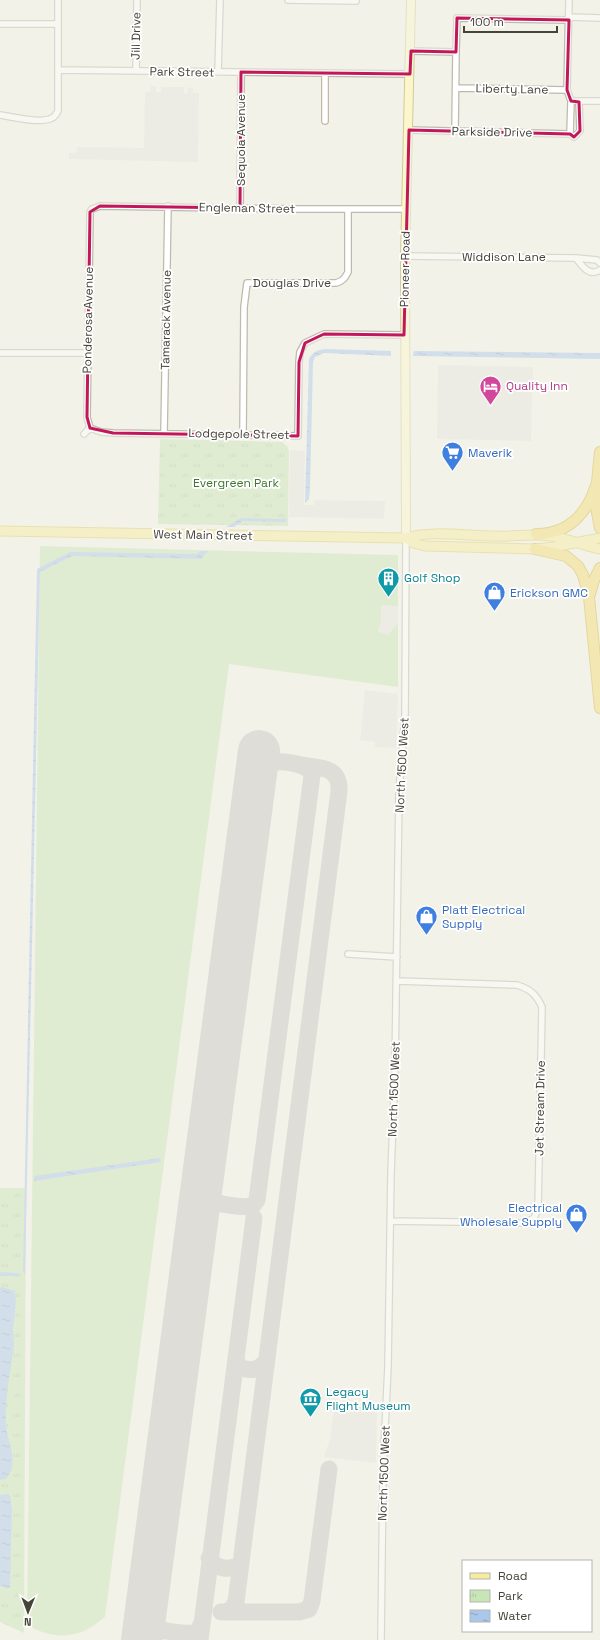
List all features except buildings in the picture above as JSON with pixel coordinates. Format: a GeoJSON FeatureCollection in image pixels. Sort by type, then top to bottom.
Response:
{"type":"FeatureCollection","features":[{"type":"Feature","properties":{"kind":"highway"},"geometry":{"type":"LineString","coordinates":[[600,452],[594,502],[600,528]]}},
{"type":"Feature","properties":{"kind":"highway"},"geometry":{"type":"LineString","coordinates":[[536,534],[558,531],[572,524],[587,506],[596,485]]}},
{"type":"Feature","properties":{"kind":"highway"},"geometry":{"type":"LineString","coordinates":[[534,549],[562,554],[575,563],[581,570],[586,582],[590,604],[600,708]]}},
{"type":"Feature","properties":{"kind":"highway"},"geometry":{"type":"LineString","coordinates":[[590,604],[592,585],[600,568]]}},
{"type":"Feature","properties":{"kind":"main road","name":"West Main Street"},"geometry":{"type":"LineString","coordinates":[[0,531],[406,538],[421,535],[494,536],[536,534],[557,537],[600,549]]}},
{"type":"Feature","properties":{"kind":"main road","name":"West Main Street"},"geometry":{"type":"LineString","coordinates":[[406,538],[413,543],[425,546],[534,549],[554,547],[600,538]]}},
{"type":"Feature","properties":{"kind":"street"},"geometry":{"type":"LineString","coordinates":[[0,115],[42,120],[55,116],[58,111],[58,0]]}},
{"type":"Feature","properties":{"kind":"street","name":"Jill Drive"},"geometry":{"type":"LineString","coordinates":[[136,71],[137,0]]}},
{"type":"Feature","properties":{"kind":"street"},"geometry":{"type":"LineString","coordinates":[[218,72],[220,0]]}},
{"type":"Feature","properties":{"kind":"street"},"geometry":{"type":"LineString","coordinates":[[288,0],[356,1]]}},
{"type":"Feature","properties":{"kind":"street","name":"Pioneer Road"},"geometry":{"type":"LineString","coordinates":[[406,538],[404,335],[411,0]]}},
{"type":"Feature","properties":{"kind":"street"},"geometry":{"type":"LineString","coordinates":[[569,0],[567,90],[571,101],[572,135],[580,131],[580,102]]}},
{"type":"Feature","properties":{"kind":"street"},"geometry":{"type":"LineString","coordinates":[[455,131],[457,18],[600,18]]}},
{"type":"Feature","properties":{"kind":"street"},"geometry":{"type":"LineString","coordinates":[[0,24],[58,24]]}},
{"type":"Feature","properties":{"kind":"street"},"geometry":{"type":"LineString","coordinates":[[410,51],[456,52]]}},
{"type":"Feature","properties":{"kind":"street","name":"Park Street"},"geometry":{"type":"LineString","coordinates":[[58,70],[410,74]]}},
{"type":"Feature","properties":{"kind":"street","name":"Sequoia Avenue"},"geometry":{"type":"LineString","coordinates":[[240,208],[241,72]]}},
{"type":"Feature","properties":{"kind":"street"},"geometry":{"type":"LineString","coordinates":[[325,73],[325,121]]}},
{"type":"Feature","properties":{"kind":"street","name":"Liberty Lane"},"geometry":{"type":"LineString","coordinates":[[456,88],[567,90]]}},
{"type":"Feature","properties":{"kind":"street"},"geometry":{"type":"LineString","coordinates":[[571,101],[600,101]]}},
{"type":"Feature","properties":{"kind":"street","name":"Parkside Drive"},"geometry":{"type":"LineString","coordinates":[[409,130],[572,135]]}},
{"type":"Feature","properties":{"kind":"street","name":"Engleman Street"},"geometry":{"type":"LineString","coordinates":[[90,212],[95,207],[100,206],[407,209]]}},
{"type":"Feature","properties":{"kind":"street","name":"Tamarack Avenue"},"geometry":{"type":"LineString","coordinates":[[164,433],[168,206]]}},
{"type":"Feature","properties":{"kind":"street","name":"Douglas Drive"},"geometry":{"type":"LineString","coordinates":[[243,434],[244,306],[247,283],[341,282],[348,272],[348,209]]}},
{"type":"Feature","properties":{"kind":"street","name":"Ponderosa Avenue"},"geometry":{"type":"LineString","coordinates":[[90,212],[87,417],[90,428]]}},
{"type":"Feature","properties":{"kind":"street","name":"Widdison Lane"},"geometry":{"type":"LineString","coordinates":[[405,256],[576,258],[597,260],[600,263]]}},
{"type":"Feature","properties":{"kind":"street"},"geometry":{"type":"LineString","coordinates":[[576,258],[589,272],[596,272],[600,270]]}},
{"type":"Feature","properties":{"kind":"street","name":"Lodgepole Street"},"geometry":{"type":"LineString","coordinates":[[90,428],[101,432],[298,436],[299,362],[300,352],[305,343],[324,334],[404,335]]}},
{"type":"Feature","properties":{"kind":"street"},"geometry":{"type":"LineString","coordinates":[[0,353],[88,353]]}},
{"type":"Feature","properties":{"kind":"street"},"geometry":{"type":"LineString","coordinates":[[84,434],[90,428]]}},
{"type":"Feature","properties":{"kind":"street","name":"North 1500 West"},"geometry":{"type":"LineString","coordinates":[[380,1640],[397,982],[399,791],[404,715],[406,538]]}},
{"type":"Feature","properties":{"kind":"street"},"geometry":{"type":"LineString","coordinates":[[348,954],[397,957]]}},
{"type":"Feature","properties":{"kind":"street","name":"Jet Stream Drive"},"geometry":{"type":"LineString","coordinates":[[390,1221],[525,1223],[534,1218],[538,1209],[542,1007],[537,996],[528,989],[517,985],[397,982]]}},
{"type":"Feature","properties":{"kind":"highlighted area"},"geometry":{"type":"Polygon","coordinates":[[[457,18],[569,20],[567,90],[571,101],[579,102],[580,131],[574,137],[570,134],[409,130],[404,335],[324,334],[305,343],[299,362],[298,436],[113,433],[90,428],[87,417],[90,212],[100,206],[240,208],[241,72],[410,74],[411,51],[456,52],[457,18]]]}},
{"type":"Feature","properties":{"kind":"green space","name":"Evergreen Park"},"geometry":{"type":"Polygon","coordinates":[[[160,439],[282,442],[287,446],[289,452],[288,526],[158,524],[160,439]]]}},
{"type":"Feature","properties":{"kind":"green space"},"geometry":{"type":"Polygon","coordinates":[[[40,546],[398,555],[398,687],[229,664],[105,1617],[84,1631],[69,1635],[47,1634],[27,1624],[40,546]]]}},
{"type":"Feature","properties":{"kind":"green space"},"geometry":{"type":"Polygon","coordinates":[[[0,1188],[26,1188],[24,1633],[0,1622],[0,1188]]]}},
{"type":"Feature","properties":{"kind":"shaded area"},"geometry":{"type":"Polygon","coordinates":[[[151,86],[156,86],[156,92],[161,92],[161,87],[184,87],[184,93],[187,93],[188,87],[193,88],[193,93],[199,93],[198,162],[69,159],[69,153],[76,153],[77,147],[144,148],[145,92],[150,92],[151,86]]]}},
{"type":"Feature","properties":{"kind":"shaded area"},"geometry":{"type":"Polygon","coordinates":[[[438,365],[533,367],[531,441],[437,439],[438,365]]]}},
{"type":"Feature","properties":{"kind":"shaded area"},"geometry":{"type":"Polygon","coordinates":[[[290,450],[305,451],[304,505],[314,505],[314,500],[385,501],[384,519],[289,517],[290,450]]]}},
{"type":"Feature","properties":{"kind":"shaded area"},"geometry":{"type":"Polygon","coordinates":[[[381,605],[398,606],[398,623],[388,635],[378,632],[381,620],[381,605]]]}},
{"type":"Feature","properties":{"kind":"shaded area"},"geometry":{"type":"Polygon","coordinates":[[[365,690],[398,694],[396,748],[375,747],[375,742],[360,740],[365,690]]]}},
{"type":"Feature","properties":{"kind":"shaded area"},"geometry":{"type":"Polygon","coordinates":[[[335,1404],[377,1408],[376,1463],[324,1457],[330,1439],[335,1404]]]}},
{"type":"Feature","properties":{"kind":"water"},"geometry":{"type":"Polygon","coordinates":[[[325,349],[391,351],[391,356],[324,353],[315,357],[313,362],[310,489],[309,499],[305,503],[309,359],[316,352],[325,349]]]}},
{"type":"Feature","properties":{"kind":"water"},"geometry":{"type":"Polygon","coordinates":[[[414,351],[600,353],[600,359],[413,356],[414,351]]]}},
{"type":"Feature","properties":{"kind":"water"},"geometry":{"type":"Polygon","coordinates":[[[241,518],[286,518],[286,522],[243,521],[234,527],[226,527],[241,518]]]}},
{"type":"Feature","properties":{"kind":"water"},"geometry":{"type":"Polygon","coordinates":[[[200,551],[208,551],[201,559],[72,556],[40,572],[25,1275],[23,1270],[37,569],[70,552],[197,554],[200,551]]]}},
{"type":"Feature","properties":{"kind":"water"},"geometry":{"type":"Polygon","coordinates":[[[160,1158],[161,1162],[34,1181],[34,1176],[160,1158]]]}},
{"type":"Feature","properties":{"kind":"water"},"geometry":{"type":"Polygon","coordinates":[[[0,1272],[18,1273],[20,1276],[0,1276],[0,1272]]]}},
{"type":"Feature","properties":{"kind":"water"},"geometry":{"type":"Polygon","coordinates":[[[2,1287],[15,1291],[16,1301],[13,1330],[14,1346],[6,1406],[6,1426],[13,1460],[10,1473],[6,1479],[0,1480],[0,1288],[2,1287]]]}},
{"type":"Feature","properties":{"kind":"water"},"geometry":{"type":"Polygon","coordinates":[[[0,1495],[10,1495],[12,1510],[10,1588],[0,1586],[0,1495]]]}},
{"type":"Feature","properties":{"kind":"taxiway"},"geometry":{"type":"LineString","coordinates":[[202,1182],[207,1195],[216,1202],[247,1206],[252,1205],[257,1200],[312,775],[310,771],[300,765],[287,762],[275,762],[265,765],[255,776]]}},
{"type":"Feature","properties":{"kind":"taxiway"},"geometry":{"type":"LineString","coordinates":[[225,1612],[232,1609],[236,1602],[339,791],[336,777],[328,770],[301,765]]}},
{"type":"Feature","properties":{"kind":"taxiway"},"geometry":{"type":"LineString","coordinates":[[197,1222],[206,1209],[212,1205],[220,1204]]}},
{"type":"Feature","properties":{"kind":"taxiway"},"geometry":{"type":"LineString","coordinates":[[200,1640],[254,1218]]}},
{"type":"Feature","properties":{"kind":"taxiway"},"geometry":{"type":"LineString","coordinates":[[236,1361],[241,1368],[249,1369],[258,1368],[266,1361]]}},
{"type":"Feature","properties":{"kind":"taxiway"},"geometry":{"type":"LineString","coordinates":[[221,1612],[299,1612],[309,1609],[312,1601],[329,1469]]}},
{"type":"Feature","properties":{"kind":"taxiway"},"geometry":{"type":"LineString","coordinates":[[209,1558],[216,1565],[224,1568],[233,1568],[241,1563]]}},
{"type":"Feature","properties":{"kind":"taxiway"},"geometry":{"type":"LineString","coordinates":[[146,1607],[151,1623],[162,1630],[193,1633],[197,1632],[201,1625]]}},
{"type":"Feature","properties":{"kind":"taxiway"},"geometry":{"type":"LineString","coordinates":[[144,1640],[151,1633],[161,1631]]}},
{"type":"Feature","properties":{"kind":"runway"},"geometry":{"type":"LineString","coordinates":[[142,1640],[259,751]]}},
{"type":"Feature","properties":{"kind":"place","name":"Quality Inn"},"geometry":{"type":"Point","coordinates":[491,406]}},
{"type":"Feature","properties":{"kind":"place","name":"Maverik"},"geometry":{"type":"Point","coordinates":[453,472]}},
{"type":"Feature","properties":{"kind":"place","name":"Golf Shop"},"geometry":{"type":"Point","coordinates":[389,598]}},
{"type":"Feature","properties":{"kind":"place","name":"Erickson GMC"},"geometry":{"type":"Point","coordinates":[494,612]}},
{"type":"Feature","properties":{"kind":"place","name":"Platt Electrical Supply"},"geometry":{"type":"Point","coordinates":[426,936]}},
{"type":"Feature","properties":{"kind":"place","name":"Electrical Wholesale Supply"},"geometry":{"type":"Point","coordinates":[577,1234]}},
{"type":"Feature","properties":{"kind":"place","name":"Legacy Flight Museum"},"geometry":{"type":"Point","coordinates":[311,1418]}}]}
